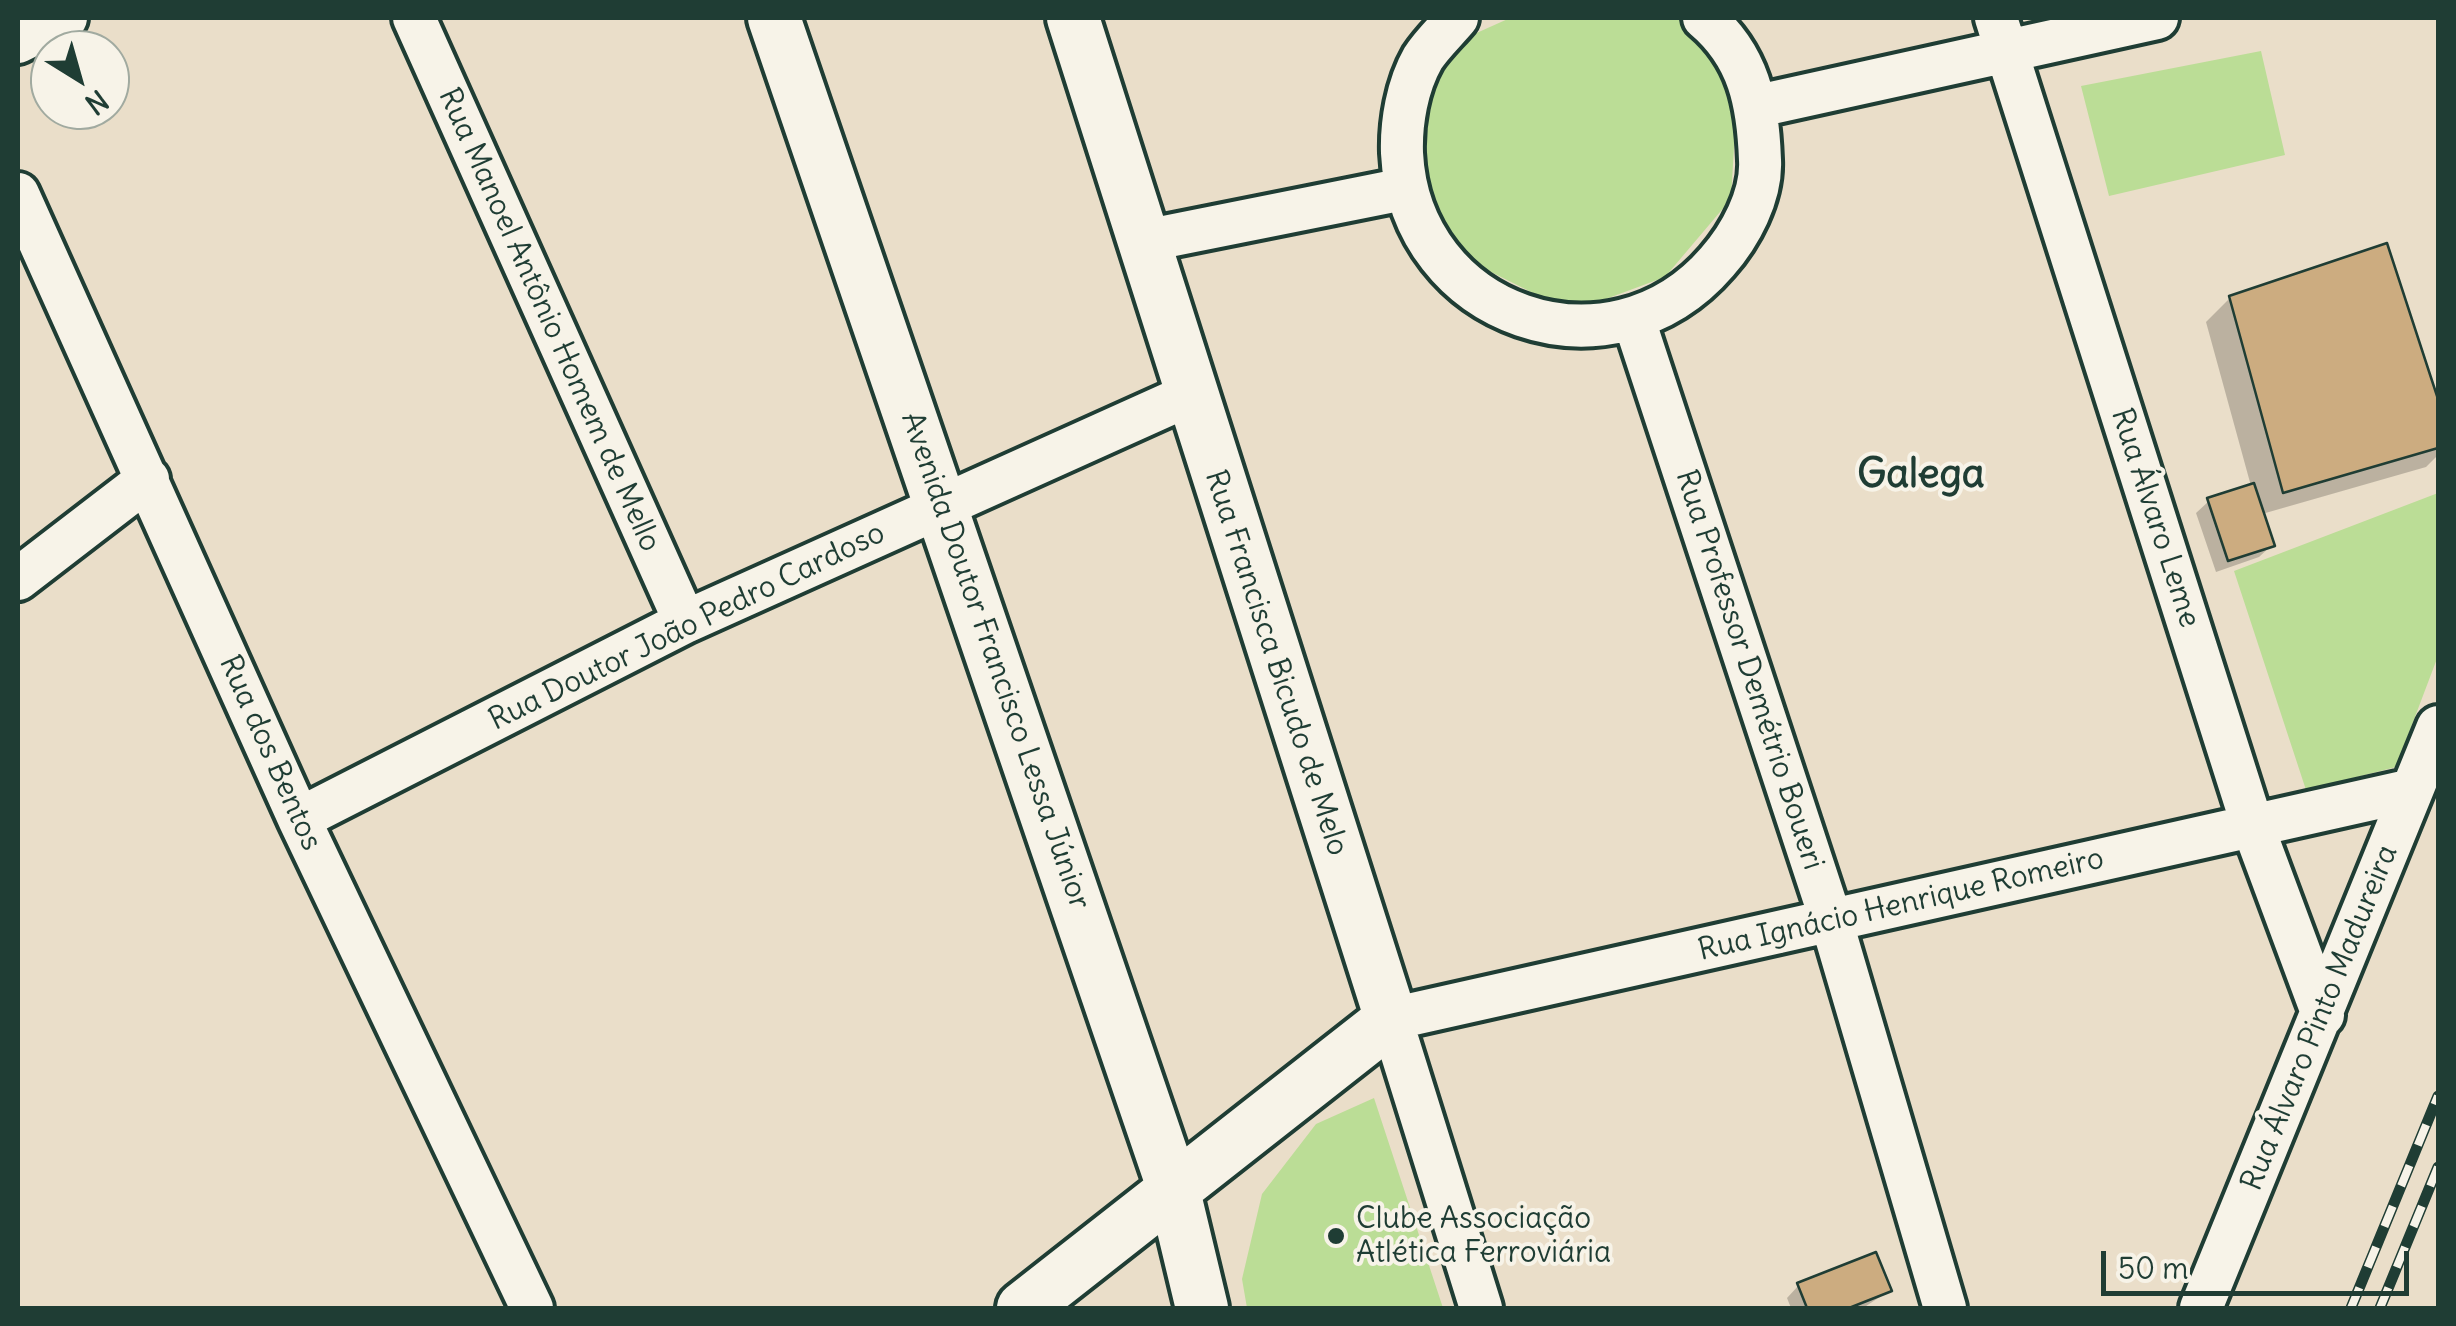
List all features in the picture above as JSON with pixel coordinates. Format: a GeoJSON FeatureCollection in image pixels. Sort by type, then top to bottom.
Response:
{"type":"FeatureCollection","features":[{"type":"Feature","properties":{"kind":"street"},"geometry":{"type":"LineString","coordinates":[[18,42],[66,18]]}},
{"type":"Feature","properties":{"kind":"street","name":"Rua Manoel Antônio Homem de Mello"},"geometry":{"type":"LineString","coordinates":[[414,18],[685,622]]}},
{"type":"Feature","properties":{"kind":"street","name":"Avenida Doutor Francisco Lessa Júnior"},"geometry":{"type":"LineString","coordinates":[[774,18],[944,506],[1173,1186],[1202,1308]]}},
{"type":"Feature","properties":{"kind":"street","name":"Rua Francisca Bicudo de Melo"},"geometry":{"type":"LineString","coordinates":[[1072,18],[1481,1308]]}},
{"type":"Feature","properties":{"kind":"street"},"geometry":{"type":"LineString","coordinates":[[1457,18],[1422,59],[1401,123],[1404,189],[1435,256],[1490,305],[1561,328],[1634,320],[1694,289],[1738,238],[1761,174],[1758,106],[1727,37],[1704,18]]}},
{"type":"Feature","properties":{"kind":"street"},"geometry":{"type":"LineString","coordinates":[[1758,106],[2001,34],[2157,18]]}},
{"type":"Feature","properties":{"kind":"street","name":"Rua Álvaro Leme"},"geometry":{"type":"LineString","coordinates":[[2001,34],[2252,824],[2323,1015]]}},
{"type":"Feature","properties":{"kind":"street"},"geometry":{"type":"LineString","coordinates":[[1144,241],[1404,189]]}},
{"type":"Feature","properties":{"kind":"street","name":"Rua dos Bentos"},"geometry":{"type":"LineString","coordinates":[[18,194],[299,820],[532,1308]]}},
{"type":"Feature","properties":{"kind":"street","name":"Rua Professor Demétrio Boueri"},"geometry":{"type":"LineString","coordinates":[[1634,320],[1832,923],[1945,1308]]}},
{"type":"Feature","properties":{"kind":"street","name":"Rua Doutor João Pedro Cardoso"},"geometry":{"type":"LineString","coordinates":[[299,820],[685,622],[1189,395]]}},
{"type":"Feature","properties":{"kind":"street"},"geometry":{"type":"LineString","coordinates":[[18,579],[148,479]]}},
{"type":"Feature","properties":{"kind":"street","name":"Rua Álvaro Pinto Madureira"},"geometry":{"type":"LineString","coordinates":[[2200,1308],[2438,727]]}},
{"type":"Feature","properties":{"kind":"street","name":"Rua Ignácio Henrique Romeiro"},"geometry":{"type":"LineString","coordinates":[[1390,1018],[1832,923],[2412,790]]}},
{"type":"Feature","properties":{"kind":"street"},"geometry":{"type":"LineString","coordinates":[[1023,1308],[1390,1018]]}},
{"type":"Feature","properties":{"kind":"green space"},"geometry":{"type":"Polygon","coordinates":[[[1510,18],[1679,18],[1693,25],[1737,96],[1731,199],[1665,277],[1571,312],[1443,248],[1414,138],[1452,44],[1510,18]]]}},
{"type":"Feature","properties":{"kind":"green space"},"geometry":{"type":"Polygon","coordinates":[[[2261,51],[2285,155],[2109,196],[2081,86],[2261,51]]]}},
{"type":"Feature","properties":{"kind":"green space"},"geometry":{"type":"Polygon","coordinates":[[[2438,493],[2438,656],[2396,767],[2306,790],[2234,571],[2438,493]]]}},
{"type":"Feature","properties":{"kind":"green space","name":"Clube Associação Atlética Ferroviária"},"geometry":{"type":"Polygon","coordinates":[[[1374,1098],[1443,1308],[1247,1308],[1242,1279],[1262,1194],[1316,1124],[1374,1098]]]}},
{"type":"Feature","properties":{"kind":"building"},"geometry":{"type":"Polygon","coordinates":[[[2387,243],[2438,399],[2438,448],[2283,493],[2229,296],[2387,243]]]}},
{"type":"Feature","properties":{"kind":"building"},"geometry":{"type":"Polygon","coordinates":[[[2254,483],[2275,546],[2228,561],[2207,498],[2254,483]]]}},
{"type":"Feature","properties":{"kind":"building"},"geometry":{"type":"Polygon","coordinates":[[[1876,1252],[1892,1291],[1849,1308],[1807,1308],[1797,1283],[1876,1252]]]}},
{"type":"Feature","properties":{"kind":"railway"},"geometry":{"type":"LineString","coordinates":[[2351,1308],[2438,1096]]}},
{"type":"Feature","properties":{"kind":"railway"},"geometry":{"type":"LineString","coordinates":[[2380,1308],[2438,1167]]}},
{"type":"Feature","properties":{"kind":"place","name":"Clube Associação Atlética Ferroviária"},"geometry":{"type":"Point","coordinates":[1336,1236]}},
{"type":"Feature","properties":{"kind":"district","name":"Galega"},"geometry":{"type":"Point","coordinates":[1921,476]}}]}
